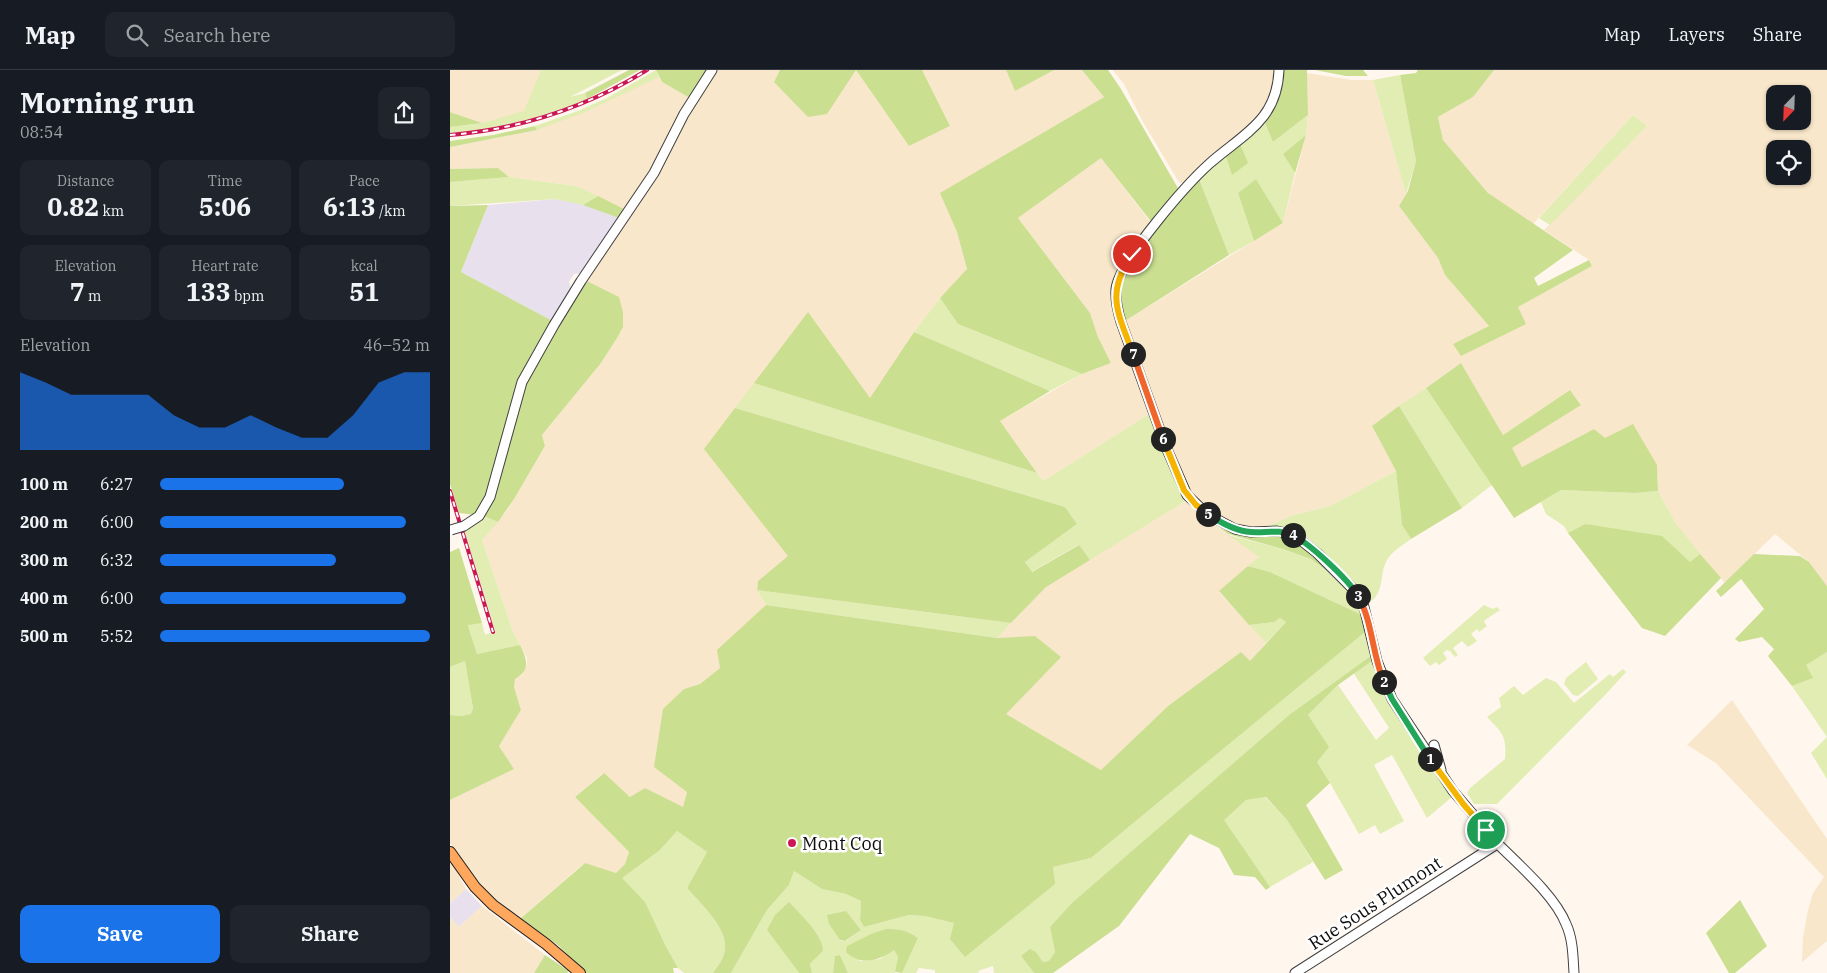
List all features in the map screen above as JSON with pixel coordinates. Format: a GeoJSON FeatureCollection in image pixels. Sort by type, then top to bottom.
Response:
{"type":"FeatureCollection","features":[{"type":"Feature","properties":{"kind":"main road"},"geometry":{"type":"LineString","coordinates":[[450,852],[476,887],[493,905],[546,944],[580,973]]}},
{"type":"Feature","properties":{"kind":"street"},"geometry":{"type":"LineString","coordinates":[[450,530],[464,526],[483,511],[496,479],[522,382],[581,281],[654,173],[684,114],[712,70]]}},
{"type":"Feature","properties":{"kind":"street"},"geometry":{"type":"LineString","coordinates":[[1279,70],[1274,99],[1266,114],[1254,128],[1196,177],[1132,254],[1118,278],[1116,288],[1118,310],[1166,446],[1187,495],[1207,514],[1235,529],[1251,532],[1278,531],[1294,535],[1317,552],[1352,588],[1364,607],[1385,685],[1412,732],[1464,805],[1490,833],[1497,844],[1547,894],[1561,913],[1567,924],[1572,942],[1574,973]]}},
{"type":"Feature","properties":{"kind":"street"},"geometry":{"type":"LineString","coordinates":[[1434,745],[1442,776]]}},
{"type":"Feature","properties":{"kind":"street","name":"Rue Sous Plumont"},"geometry":{"type":"LineString","coordinates":[[1298,972],[1497,844]]}},
{"type":"Feature","properties":{"kind":"shaded area"},"geometry":{"type":"Polygon","coordinates":[[[450,70],[541,70],[524,113],[482,123],[450,112],[450,70]]]}},
{"type":"Feature","properties":{"kind":"shaded area"},"geometry":{"type":"Polygon","coordinates":[[[715,70],[780,70],[774,82],[827,113],[856,70],[909,146],[950,126],[922,70],[1006,70],[1015,91],[1054,70],[1082,70],[1104,97],[941,193],[957,232],[967,270],[940,298],[914,332],[870,399],[807,312],[788,557],[758,581],[757,590],[766,605],[718,650],[720,668],[700,684],[684,689],[687,792],[683,808],[645,788],[630,797],[603,773],[575,797],[629,852],[625,864],[616,873],[584,863],[520,919],[498,903],[482,887],[450,843],[450,800],[514,769],[499,746],[521,710],[514,687],[515,679],[522,675],[527,664],[527,658],[513,632],[482,540],[508,509],[545,446],[542,435],[601,363],[623,327],[623,312],[619,297],[587,281],[715,70]]]}},
{"type":"Feature","properties":{"kind":"shaded area"},"geometry":{"type":"Polygon","coordinates":[[[1113,70],[1276,70],[1272,95],[1260,116],[1186,183],[1180,183],[1143,122],[1124,84],[1113,70]]]}},
{"type":"Feature","properties":{"kind":"shaded area"},"geometry":{"type":"Polygon","coordinates":[[[1494,70],[1827,70],[1827,586],[1809,562],[1775,534],[1725,583],[1698,553],[1675,522],[1658,491],[1657,465],[1605,438],[1594,429],[1522,467],[1511,448],[1581,404],[1570,390],[1503,435],[1461,363],[1372,426],[1396,471],[1330,506],[1294,515],[1268,526],[1252,528],[1239,526],[1213,514],[1191,494],[1174,459],[1125,321],[1283,223],[1306,135],[1308,115],[1307,73],[1352,80],[1373,80],[1406,194],[1399,206],[1438,258],[1445,275],[1489,326],[1453,344],[1525,324],[1518,307],[1592,266],[1589,260],[1544,230],[1647,126],[1633,115],[1533,224],[1488,193],[1443,140],[1438,117],[1473,97],[1494,70]]]}},
{"type":"Feature","properties":{"kind":"shaded area"},"geometry":{"type":"Polygon","coordinates":[[[659,77],[662,82],[690,98],[659,159],[626,210],[576,186],[509,177],[498,168],[450,169],[450,147],[537,130],[659,77]]]}},
{"type":"Feature","properties":{"kind":"shaded area"},"geometry":{"type":"Polygon","coordinates":[[[1101,158],[1152,224],[1118,269],[1113,287],[1151,413],[1043,481],[1000,421],[1082,374],[1111,363],[1098,337],[1090,313],[1018,218],[1101,158]]]}},
{"type":"Feature","properties":{"kind":"shaded area"},"geometry":{"type":"Polygon","coordinates":[[[555,199],[579,203],[619,218],[583,273],[574,274],[569,282],[571,289],[552,321],[461,272],[488,205],[555,199]]]}},
{"type":"Feature","properties":{"kind":"shaded area"},"geometry":{"type":"Polygon","coordinates":[[[1187,500],[1194,509],[1259,557],[1219,592],[1266,643],[1250,662],[1241,652],[1168,706],[1101,770],[1005,714],[997,638],[1045,587],[1187,500]]]}},
{"type":"Feature","properties":{"kind":"shaded area"},"geometry":{"type":"Polygon","coordinates":[[[1732,700],[1827,839],[1827,941],[1802,962],[1803,937],[1808,910],[1813,893],[1824,877],[1716,763],[1687,745],[1732,700]]]}},
{"type":"Feature","properties":{"kind":"shaded area"},"geometry":{"type":"Polygon","coordinates":[[[450,860],[466,889],[450,903],[450,860]]]}},
{"type":"Feature","properties":{"kind":"shaded area"},"geometry":{"type":"Polygon","coordinates":[[[466,889],[482,906],[459,927],[450,917],[450,903],[466,889]]]}},
{"type":"Feature","properties":{"kind":"shaded area"},"geometry":{"type":"Polygon","coordinates":[[[482,906],[545,955],[534,973],[450,973],[450,917],[459,927],[482,906]]]}},
{"type":"Feature","properties":{"kind":"green space"},"geometry":{"type":"Polygon","coordinates":[[[541,70],[622,70],[570,97],[585,93],[587,99],[572,105],[538,117],[502,126],[450,133],[450,127],[482,123],[524,111],[541,70]]]}},
{"type":"Feature","properties":{"kind":"green space"},"geometry":{"type":"Polygon","coordinates":[[[629,70],[640,70],[587,99],[585,93],[629,70]]]}},
{"type":"Feature","properties":{"kind":"green space"},"geometry":{"type":"Polygon","coordinates":[[[656,70],[659,77],[583,113],[537,130],[535,126],[578,111],[607,98],[656,70]]]}},
{"type":"Feature","properties":{"kind":"green space"},"geometry":{"type":"Polygon","coordinates":[[[656,70],[709,70],[690,98],[662,82],[656,70]]]}},
{"type":"Feature","properties":{"kind":"green space"},"geometry":{"type":"Polygon","coordinates":[[[780,70],[856,70],[827,114],[808,117],[774,82],[780,70]]]}},
{"type":"Feature","properties":{"kind":"green space"},"geometry":{"type":"Polygon","coordinates":[[[856,70],[922,70],[950,126],[909,146],[856,70]]]}},
{"type":"Feature","properties":{"kind":"green space"},"geometry":{"type":"Polygon","coordinates":[[[1006,70],[1054,70],[1015,91],[1006,70]]]}},
{"type":"Feature","properties":{"kind":"green space"},"geometry":{"type":"Polygon","coordinates":[[[1082,70],[1108,70],[1121,89],[1183,197],[1199,179],[1229,255],[1125,321],[1119,299],[1121,279],[1157,229],[1101,158],[1018,218],[1090,313],[1098,337],[1111,363],[1082,374],[958,324],[940,298],[967,269],[957,232],[940,193],[1104,97],[1082,70]]]}},
{"type":"Feature","properties":{"kind":"green space"},"geometry":{"type":"Polygon","coordinates":[[[1280,70],[1307,70],[1308,115],[1273,142],[1265,123],[1273,110],[1277,98],[1280,70]]]}},
{"type":"Feature","properties":{"kind":"green space"},"geometry":{"type":"Polygon","coordinates":[[[1315,70],[1363,70],[1368,76],[1346,76],[1315,70]]]}},
{"type":"Feature","properties":{"kind":"green space"},"geometry":{"type":"Polygon","coordinates":[[[1418,70],[1494,70],[1473,97],[1438,117],[1443,140],[1488,193],[1573,250],[1534,278],[1538,286],[1589,260],[1592,266],[1518,307],[1526,324],[1461,356],[1453,344],[1489,326],[1445,275],[1438,258],[1399,206],[1408,191],[1416,161],[1400,75],[1416,73],[1418,70]]]}},
{"type":"Feature","properties":{"kind":"green space"},"geometry":{"type":"Polygon","coordinates":[[[1400,75],[1416,161],[1406,194],[1373,80],[1400,75]]]}},
{"type":"Feature","properties":{"kind":"green space"},"geometry":{"type":"Polygon","coordinates":[[[450,112],[482,123],[450,127],[450,112]]]}},
{"type":"Feature","properties":{"kind":"green space"},"geometry":{"type":"Polygon","coordinates":[[[1308,115],[1306,135],[1283,154],[1295,173],[1283,223],[1256,179],[1238,193],[1254,241],[1229,255],[1199,179],[1265,123],[1273,142],[1308,115]]]}},
{"type":"Feature","properties":{"kind":"green space"},"geometry":{"type":"Polygon","coordinates":[[[1633,115],[1647,126],[1550,225],[1539,218],[1633,115]]]}},
{"type":"Feature","properties":{"kind":"green space"},"geometry":{"type":"Polygon","coordinates":[[[535,126],[537,130],[450,147],[450,141],[493,135],[535,126]]]}},
{"type":"Feature","properties":{"kind":"green space"},"geometry":{"type":"Polygon","coordinates":[[[1306,135],[1295,173],[1283,154],[1306,135]]]}},
{"type":"Feature","properties":{"kind":"green space"},"geometry":{"type":"Polygon","coordinates":[[[1240,144],[1248,163],[1232,175],[1226,156],[1240,144]]]}},
{"type":"Feature","properties":{"kind":"green space"},"geometry":{"type":"Polygon","coordinates":[[[498,168],[509,177],[450,182],[450,169],[498,168]]]}},
{"type":"Feature","properties":{"kind":"green space"},"geometry":{"type":"Polygon","coordinates":[[[509,177],[576,186],[598,196],[583,205],[555,199],[450,206],[450,182],[509,177]]]}},
{"type":"Feature","properties":{"kind":"green space"},"geometry":{"type":"Polygon","coordinates":[[[1256,179],[1283,223],[1254,241],[1238,193],[1256,179]]]}},
{"type":"Feature","properties":{"kind":"green space"},"geometry":{"type":"Polygon","coordinates":[[[598,196],[626,210],[619,218],[583,205],[598,196]]]}},
{"type":"Feature","properties":{"kind":"green space"},"geometry":{"type":"Polygon","coordinates":[[[488,205],[461,272],[560,325],[587,281],[619,297],[623,312],[623,327],[617,338],[601,363],[542,435],[545,446],[514,499],[498,522],[484,516],[459,513],[450,484],[450,206],[488,205]]]}},
{"type":"Feature","properties":{"kind":"green space"},"geometry":{"type":"Polygon","coordinates":[[[940,298],[958,324],[1082,374],[1050,391],[914,332],[940,298]]]}},
{"type":"Feature","properties":{"kind":"green space"},"geometry":{"type":"Polygon","coordinates":[[[808,312],[870,398],[914,332],[1050,391],[1000,421],[1037,473],[754,383],[808,312]]]}},
{"type":"Feature","properties":{"kind":"green space"},"geometry":{"type":"Polygon","coordinates":[[[1461,363],[1503,435],[1570,390],[1581,405],[1512,448],[1522,467],[1594,429],[1605,438],[1633,424],[1657,465],[1658,491],[1635,493],[1561,490],[1514,518],[1426,388],[1461,363]]]}},
{"type":"Feature","properties":{"kind":"green space"},"geometry":{"type":"Polygon","coordinates":[[[754,383],[1037,473],[1043,481],[1151,413],[1175,481],[1187,500],[1090,560],[1078,545],[1031,572],[1025,562],[1077,524],[1065,507],[735,408],[754,383]]]}},
{"type":"Feature","properties":{"kind":"green space"},"geometry":{"type":"Polygon","coordinates":[[[1426,388],[1492,485],[1462,508],[1399,406],[1426,388]]]}},
{"type":"Feature","properties":{"kind":"green space"},"geometry":{"type":"Polygon","coordinates":[[[1399,406],[1462,508],[1411,539],[1402,525],[1396,471],[1372,426],[1399,406]]]}},
{"type":"Feature","properties":{"kind":"green space"},"geometry":{"type":"Polygon","coordinates":[[[735,408],[1065,507],[1077,524],[1025,562],[1032,572],[1079,545],[1090,560],[1046,587],[1011,623],[757,590],[758,581],[788,556],[704,449],[735,408]]]}},
{"type":"Feature","properties":{"kind":"green space"},"geometry":{"type":"Polygon","coordinates":[[[1396,471],[1402,525],[1411,539],[1395,551],[1387,560],[1378,593],[1370,602],[1365,601],[1342,571],[1321,549],[1300,532],[1282,526],[1268,526],[1294,515],[1330,506],[1396,471]]]}},
{"type":"Feature","properties":{"kind":"green space"},"geometry":{"type":"Polygon","coordinates":[[[1561,490],[1635,493],[1658,491],[1675,522],[1700,554],[1690,562],[1585,524],[1568,533],[1564,526],[1546,514],[1541,502],[1561,490]]]}},
{"type":"Feature","properties":{"kind":"green space"},"geometry":{"type":"Polygon","coordinates":[[[484,516],[498,522],[482,540],[513,632],[520,645],[477,654],[468,624],[482,623],[485,635],[495,631],[463,528],[484,516]]]}},
{"type":"Feature","properties":{"kind":"green space"},"geometry":{"type":"Polygon","coordinates":[[[1212,521],[1299,540],[1339,578],[1337,579],[1311,559],[1228,534],[1212,521]]]}},
{"type":"Feature","properties":{"kind":"green space"},"geometry":{"type":"Polygon","coordinates":[[[1585,524],[1662,536],[1690,562],[1700,554],[1721,578],[1665,636],[1642,628],[1568,533],[1585,524]]]}},
{"type":"Feature","properties":{"kind":"green space"},"geometry":{"type":"Polygon","coordinates":[[[1228,535],[1283,549],[1311,559],[1336,579],[1339,578],[1353,595],[1362,615],[1270,572],[1248,566],[1259,557],[1228,535]]]}},
{"type":"Feature","properties":{"kind":"green space"},"geometry":{"type":"Polygon","coordinates":[[[459,548],[482,623],[468,625],[477,654],[520,645],[526,664],[524,672],[515,679],[514,687],[521,710],[499,746],[514,769],[450,800],[450,715],[461,716],[471,714],[473,708],[465,661],[450,667],[450,552],[459,548]]]}},
{"type":"Feature","properties":{"kind":"green space"},"geometry":{"type":"Polygon","coordinates":[[[1754,554],[1800,556],[1809,562],[1827,586],[1827,652],[1806,665],[1813,678],[1792,686],[1768,656],[1774,649],[1762,637],[1739,642],[1735,639],[1764,609],[1741,579],[1721,597],[1716,591],[1754,554]]]}},
{"type":"Feature","properties":{"kind":"green space"},"geometry":{"type":"Polygon","coordinates":[[[1248,566],[1270,572],[1362,615],[1365,632],[1091,858],[1053,867],[1055,884],[965,957],[950,939],[954,923],[925,916],[909,915],[864,927],[860,920],[861,901],[846,894],[822,889],[794,871],[789,885],[767,910],[731,973],[713,973],[724,955],[725,948],[722,932],[712,916],[687,888],[707,852],[677,831],[660,850],[622,878],[645,902],[678,968],[673,968],[674,973],[585,973],[559,946],[520,919],[585,863],[616,873],[625,864],[629,852],[575,797],[604,773],[630,797],[645,788],[683,807],[687,792],[654,767],[663,709],[684,689],[700,684],[720,668],[717,650],[766,605],[997,638],[1035,636],[1061,657],[1006,714],[1101,770],[1168,706],[1241,652],[1250,661],[1286,622],[1280,618],[1274,622],[1249,625],[1219,591],[1248,566]]]}},
{"type":"Feature","properties":{"kind":"green space"},"geometry":{"type":"Polygon","coordinates":[[[757,590],[1011,623],[997,638],[766,605],[757,590]]]}},
{"type":"Feature","properties":{"kind":"green space"},"geometry":{"type":"Polygon","coordinates":[[[1484,605],[1493,609],[1497,607],[1500,610],[1485,620],[1484,622],[1487,626],[1479,632],[1477,629],[1471,634],[1477,641],[1468,647],[1462,641],[1453,648],[1458,655],[1455,657],[1447,650],[1443,653],[1447,659],[1439,665],[1436,662],[1430,666],[1423,658],[1484,605]]]}},
{"type":"Feature","properties":{"kind":"green space"},"geometry":{"type":"Polygon","coordinates":[[[1280,618],[1286,622],[1266,643],[1249,625],[1273,622],[1280,618]]]}},
{"type":"Feature","properties":{"kind":"green space"},"geometry":{"type":"Polygon","coordinates":[[[1365,632],[1372,655],[1289,715],[1072,904],[1050,927],[1055,952],[1049,961],[1043,962],[1036,952],[1021,956],[1034,973],[994,973],[993,966],[978,971],[979,973],[935,973],[935,970],[919,968],[916,973],[902,973],[918,938],[903,930],[886,929],[859,961],[880,959],[894,950],[898,957],[895,973],[848,973],[840,955],[835,956],[833,973],[812,973],[810,964],[823,951],[767,930],[799,973],[731,973],[767,910],[789,885],[794,871],[822,889],[846,894],[861,901],[860,920],[864,927],[909,915],[925,916],[955,923],[966,956],[1054,884],[1053,867],[1091,858],[1365,632]],[[845,911],[840,941],[846,941],[861,930],[845,911]]]}},
{"type":"Feature","properties":{"kind":"green space"},"geometry":{"type":"Polygon","coordinates":[[[1827,652],[1827,737],[1792,686],[1812,678],[1805,665],[1827,652]]]}},
{"type":"Feature","properties":{"kind":"green space"},"geometry":{"type":"Polygon","coordinates":[[[1372,655],[1373,660],[1338,685],[1308,715],[1329,747],[1317,762],[1330,783],[1306,805],[1343,870],[1325,880],[1287,820],[1266,797],[1246,800],[1224,820],[1270,887],[1266,890],[1255,877],[1234,875],[1219,848],[1190,834],[1119,926],[1053,973],[1034,973],[1021,956],[1030,949],[1036,952],[1043,962],[1049,961],[1055,952],[1050,927],[1072,903],[1289,715],[1372,655]]]}},
{"type":"Feature","properties":{"kind":"green space"},"geometry":{"type":"Polygon","coordinates":[[[1373,660],[1388,697],[1407,731],[1453,796],[1427,818],[1392,755],[1374,765],[1404,821],[1380,834],[1375,825],[1359,834],[1316,761],[1308,715],[1338,685],[1376,740],[1389,728],[1353,672],[1373,660]]]}},
{"type":"Feature","properties":{"kind":"green space"},"geometry":{"type":"Polygon","coordinates":[[[465,661],[473,708],[471,714],[461,716],[450,715],[450,667],[465,661]]]}},
{"type":"Feature","properties":{"kind":"green space"},"geometry":{"type":"Polygon","coordinates":[[[1586,662],[1598,679],[1578,696],[1573,695],[1564,684],[1566,678],[1586,662]]]}},
{"type":"Feature","properties":{"kind":"green space"},"geometry":{"type":"Polygon","coordinates":[[[1623,669],[1626,672],[1606,694],[1497,804],[1474,804],[1467,793],[1470,788],[1505,759],[1504,739],[1487,717],[1501,707],[1499,698],[1514,686],[1523,695],[1546,678],[1556,682],[1574,703],[1610,674],[1613,677],[1623,669]]]}},
{"type":"Feature","properties":{"kind":"green space"},"geometry":{"type":"Polygon","coordinates":[[[1827,737],[1827,779],[1811,753],[1827,737]]]}},
{"type":"Feature","properties":{"kind":"green space"},"geometry":{"type":"Polygon","coordinates":[[[1265,797],[1287,820],[1313,862],[1270,887],[1223,820],[1246,800],[1265,797]]]}},
{"type":"Feature","properties":{"kind":"green space"},"geometry":{"type":"Polygon","coordinates":[[[677,831],[707,852],[687,888],[712,916],[722,932],[725,948],[724,955],[713,973],[684,973],[678,968],[621,878],[660,850],[677,831]]]}},
{"type":"Feature","properties":{"kind":"green space"},"geometry":{"type":"Polygon","coordinates":[[[1740,900],[1767,946],[1735,973],[1729,973],[1706,933],[1740,900]]]}},
{"type":"Feature","properties":{"kind":"green space"},"geometry":{"type":"Polygon","coordinates":[[[789,902],[810,925],[822,945],[823,951],[810,964],[812,973],[799,973],[767,930],[775,915],[789,902]]]}},
{"type":"Feature","properties":{"kind":"green space"},"geometry":{"type":"Polygon","coordinates":[[[846,911],[861,930],[845,941],[840,940],[829,924],[827,915],[846,911]]]}},
{"type":"Feature","properties":{"kind":"green space"},"geometry":{"type":"Polygon","coordinates":[[[886,929],[903,930],[918,938],[902,973],[895,972],[898,957],[894,950],[883,957],[870,960],[857,959],[846,952],[847,946],[886,929]]]}},
{"type":"Feature","properties":{"kind":"green space"},"geometry":{"type":"Polygon","coordinates":[[[545,955],[569,971],[567,973],[534,973],[545,955]]]}},
{"type":"Feature","properties":{"kind":"green space"},"geometry":{"type":"Polygon","coordinates":[[[840,955],[848,973],[833,973],[835,956],[840,955]]]}},
{"type":"Feature","properties":{"kind":"railway"},"geometry":{"type":"LineString","coordinates":[[450,135],[502,128],[553,114],[601,95],[647,70]]}},
{"type":"Feature","properties":{"kind":"railway"},"geometry":{"type":"LineString","coordinates":[[450,491],[493,632]]}},
{"type":"Feature","properties":{"kind":"place","name":"Mont Coq"},"geometry":{"type":"Point","coordinates":[792,843]}},
{"type":"Feature","properties":{"kind":"route"},"geometry":{"type":"LineString","coordinates":[[1132,254],[1118,278],[1116,297],[1118,310],[1166,446],[1184,490],[1191,500],[1207,514],[1235,529],[1251,532],[1278,531],[1294,535],[1317,552],[1352,588],[1364,607],[1380,673],[1392,699],[1412,732],[1453,791],[1486,830]]}}]}
